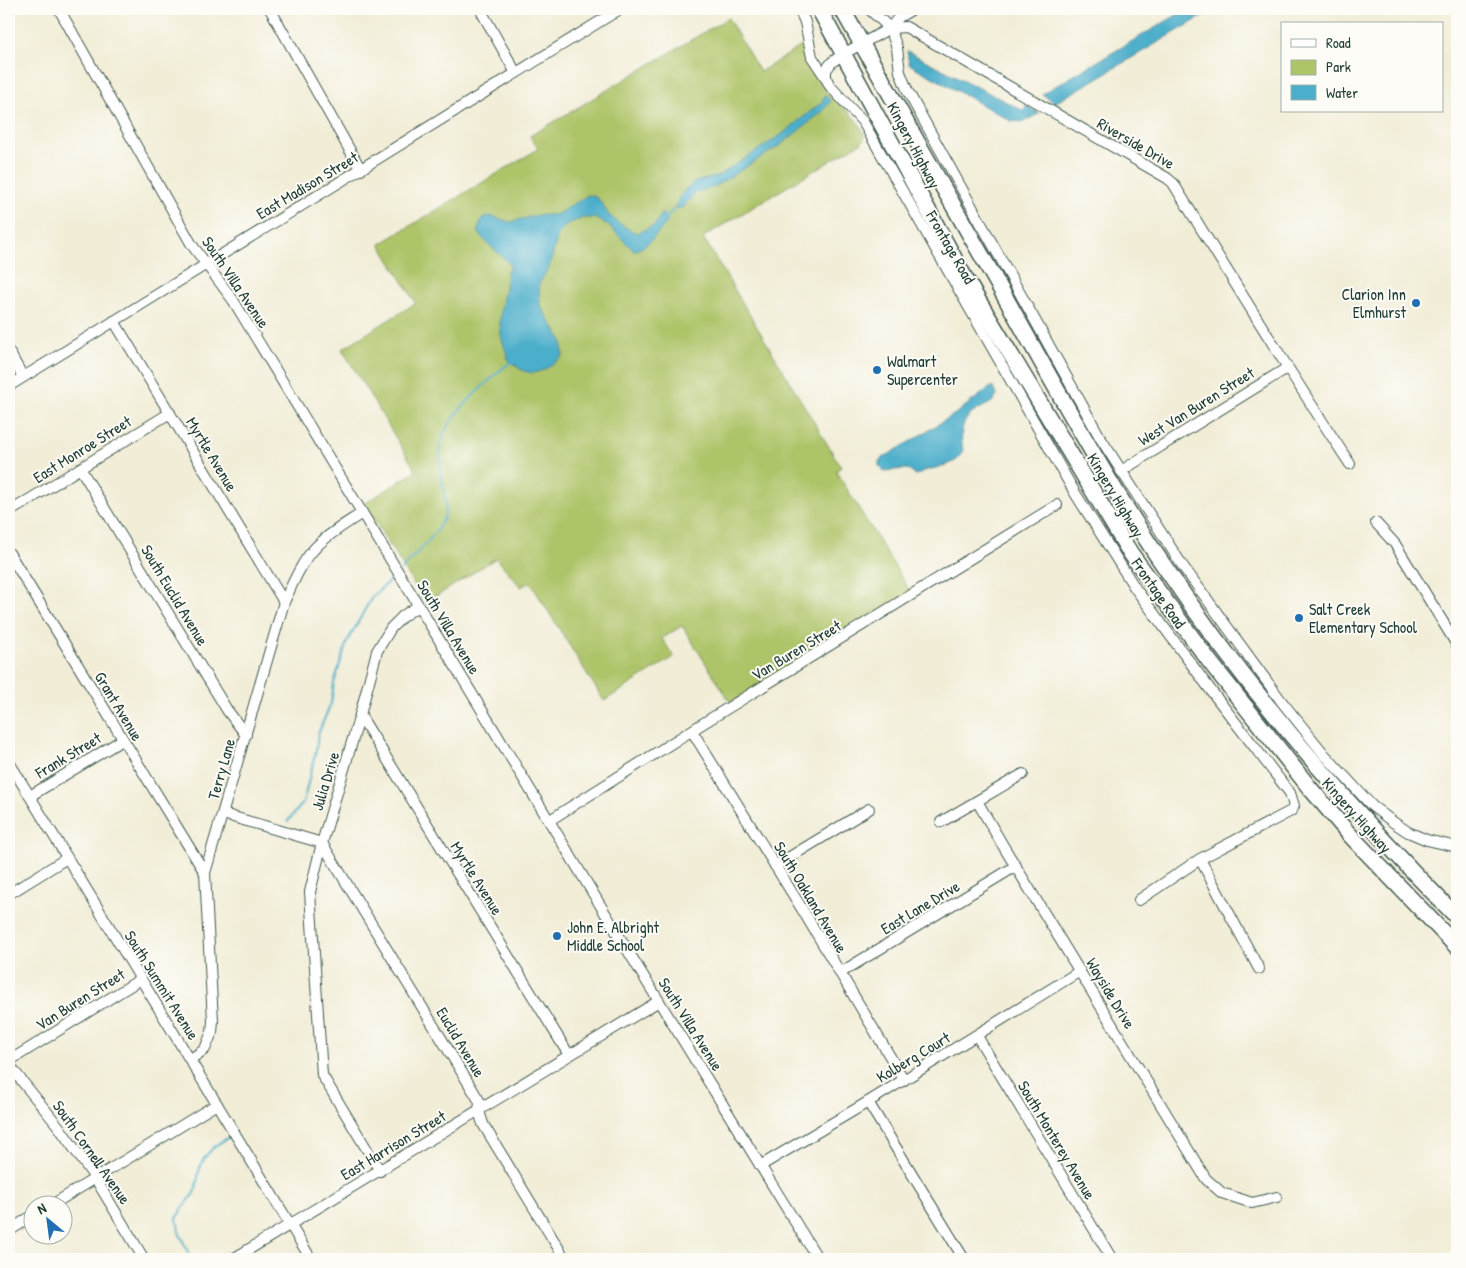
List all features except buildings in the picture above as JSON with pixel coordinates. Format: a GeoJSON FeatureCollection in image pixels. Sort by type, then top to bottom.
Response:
{"type":"FeatureCollection","features":[{"type":"Feature","properties":{"kind":"highway","name":"Kingery Highway"},"geometry":{"type":"LineString","coordinates":[[819,9],[845,53],[966,280],[1129,552],[1210,662],[1309,787],[1349,834],[1457,948]]}},
{"type":"Feature","properties":{"kind":"highway","name":"Kingery Highway"},"geometry":{"type":"LineString","coordinates":[[842,9],[1097,462],[1160,560],[1226,654],[1298,745],[1380,838],[1457,917]]}},
{"type":"Feature","properties":{"kind":"street","name":"South Villa Avenue"},"geometry":{"type":"LineString","coordinates":[[58,9],[188,237],[233,300],[818,1259]]}},
{"type":"Feature","properties":{"kind":"street"},"geometry":{"type":"LineString","coordinates":[[270,9],[361,170]]}},
{"type":"Feature","properties":{"kind":"street"},"geometry":{"type":"LineString","coordinates":[[480,9],[516,73]]}},
{"type":"Feature","properties":{"kind":"street","name":"East Madison Street"},"geometry":{"type":"LineString","coordinates":[[9,386],[620,9]]}},
{"type":"Feature","properties":{"kind":"street","name":"Frontage Road"},"geometry":{"type":"LineString","coordinates":[[799,9],[805,22],[812,57],[830,86],[863,122],[1070,485],[1135,588],[1212,692],[1290,792],[1294,806],[1291,811],[1200,859],[1139,900]]}},
{"type":"Feature","properties":{"kind":"street"},"geometry":{"type":"LineString","coordinates":[[869,9],[890,28],[897,48],[900,72],[908,92],[1101,439],[1187,571],[1282,702],[1324,754],[1372,806],[1408,832],[1427,840],[1457,847]]}},
{"type":"Feature","properties":{"kind":"street"},"geometry":{"type":"LineString","coordinates":[[826,78],[826,70],[832,62],[890,28],[900,17],[913,9]]}},
{"type":"Feature","properties":{"kind":"street","name":"Riverside Drive"},"geometry":{"type":"LineString","coordinates":[[890,28],[906,28],[918,33],[1173,183],[1287,368],[1350,464]]}},
{"type":"Feature","properties":{"kind":"street","name":"Myrtle Avenue"},"geometry":{"type":"LineString","coordinates":[[114,321],[284,602]]}},
{"type":"Feature","properties":{"kind":"street"},"geometry":{"type":"LineString","coordinates":[[9,352],[23,377]]}},
{"type":"Feature","properties":{"kind":"street","name":"West Van Buren Street"},"geometry":{"type":"LineString","coordinates":[[1121,471],[1287,368]]}},
{"type":"Feature","properties":{"kind":"street","name":"East Monroe Street"},"geometry":{"type":"LineString","coordinates":[[9,512],[170,413]]}},
{"type":"Feature","properties":{"kind":"street","name":"South Euclid Avenue"},"geometry":{"type":"LineString","coordinates":[[80,468],[227,710],[246,735]]}},
{"type":"Feature","properties":{"kind":"street","name":"Van Buren Street"},"geometry":{"type":"LineString","coordinates":[[550,820],[1057,505]]}},
{"type":"Feature","properties":{"kind":"street","name":"Terry Lane"},"geometry":{"type":"LineString","coordinates":[[191,1059],[205,1049],[214,1021],[205,873],[284,602],[295,578],[316,546],[362,513]]}},
{"type":"Feature","properties":{"kind":"street"},"geometry":{"type":"LineString","coordinates":[[1376,523],[1395,544],[1457,644]]}},
{"type":"Feature","properties":{"kind":"street","name":"Grant Avenue"},"geometry":{"type":"LineString","coordinates":[[9,553],[205,873]]}},
{"type":"Feature","properties":{"kind":"street","name":"Julia Drive"},"geometry":{"type":"LineString","coordinates":[[380,1170],[322,1075],[310,892],[322,843],[377,651],[391,628],[403,616],[418,606]]}},
{"type":"Feature","properties":{"kind":"street","name":"Myrtle Avenue"},"geometry":{"type":"LineString","coordinates":[[360,715],[569,1055]]}},
{"type":"Feature","properties":{"kind":"street","name":"South Oakland Avenue"},"geometry":{"type":"LineString","coordinates":[[692,731],[904,1080]]}},
{"type":"Feature","properties":{"kind":"street","name":"Frank Street"},"geometry":{"type":"LineString","coordinates":[[30,796],[122,740]]}},
{"type":"Feature","properties":{"kind":"street","name":"South Summit Avenue"},"geometry":{"type":"LineString","coordinates":[[9,762],[311,1259]]}},
{"type":"Feature","properties":{"kind":"street"},"geometry":{"type":"LineString","coordinates":[[941,822],[1023,774]]}},
{"type":"Feature","properties":{"kind":"street","name":"Wayside Drive"},"geometry":{"type":"LineString","coordinates":[[977,801],[1206,1180],[1222,1192],[1252,1203],[1277,1198]]}},
{"type":"Feature","properties":{"kind":"street"},"geometry":{"type":"LineString","coordinates":[[774,866],[868,809]]}},
{"type":"Feature","properties":{"kind":"street"},"geometry":{"type":"LineString","coordinates":[[223,814],[322,843]]}},
{"type":"Feature","properties":{"kind":"street","name":"Euclid Avenue"},"geometry":{"type":"LineString","coordinates":[[322,843],[480,1102],[479,1111],[482,1124],[565,1259]]}},
{"type":"Feature","properties":{"kind":"street"},"geometry":{"type":"LineString","coordinates":[[9,894],[67,858]]}},
{"type":"Feature","properties":{"kind":"street"},"geometry":{"type":"LineString","coordinates":[[1200,859],[1259,969]]}},
{"type":"Feature","properties":{"kind":"street","name":"East Lane Drive"},"geometry":{"type":"LineString","coordinates":[[840,973],[1016,866]]}},
{"type":"Feature","properties":{"kind":"street","name":"Kolberg Court"},"geometry":{"type":"LineString","coordinates":[[760,1166],[868,1102],[1080,971]]}},
{"type":"Feature","properties":{"kind":"street","name":"Van Buren Street"},"geometry":{"type":"LineString","coordinates":[[9,1061],[141,979]]}},
{"type":"Feature","properties":{"kind":"street","name":"East Harrison Street"},"geometry":{"type":"LineString","coordinates":[[233,1259],[659,1001]]}},
{"type":"Feature","properties":{"kind":"street","name":"South Monterey Avenue"},"geometry":{"type":"LineString","coordinates":[[976,1036],[1112,1259]]}},
{"type":"Feature","properties":{"kind":"street","name":"South Cornell Avenue"},"geometry":{"type":"LineString","coordinates":[[9,1065],[59,1127],[95,1178],[144,1259]]}},
{"type":"Feature","properties":{"kind":"street"},"geometry":{"type":"LineString","coordinates":[[868,1102],[964,1259]]}},
{"type":"Feature","properties":{"kind":"street"},"geometry":{"type":"LineString","coordinates":[[66,1196],[217,1104]]}},
{"type":"Feature","properties":{"kind":"street"},"geometry":{"type":"LineString","coordinates":[[9,1231],[22,1223]]}},
{"type":"Feature","properties":{"kind":"green space"},"geometry":{"type":"Polygon","coordinates":[[[728,18],[760,72],[803,45],[809,63],[828,93],[855,119],[863,130],[865,137],[862,142],[703,237],[841,467],[836,471],[911,593],[731,703],[682,626],[662,638],[674,657],[604,701],[530,582],[521,587],[496,558],[426,603],[364,504],[416,471],[342,349],[416,303],[380,244],[538,149],[530,136],[728,18]]]}},
{"type":"Feature","properties":{"kind":"water"},"geometry":{"type":"Polygon","coordinates":[[[1187,9],[1215,9],[1055,103],[1042,94],[1187,9]]]}},
{"type":"Feature","properties":{"kind":"water"},"geometry":{"type":"Polygon","coordinates":[[[907,51],[1022,110],[1028,106],[1040,113],[1023,122],[1011,121],[909,64],[907,51]]]}},
{"type":"Feature","properties":{"kind":"water"},"geometry":{"type":"Polygon","coordinates":[[[825,95],[831,101],[821,113],[778,147],[714,187],[695,193],[682,208],[674,208],[684,191],[695,182],[718,176],[781,135],[821,103],[825,95]]]}},
{"type":"Feature","properties":{"kind":"water"},"geometry":{"type":"Polygon","coordinates":[[[588,195],[596,197],[616,221],[638,233],[655,225],[662,213],[668,221],[647,244],[633,250],[605,223],[594,218],[583,218],[568,224],[561,230],[549,268],[539,284],[540,305],[562,341],[563,356],[541,371],[535,373],[523,370],[509,361],[500,330],[507,271],[510,269],[510,264],[485,241],[478,232],[479,225],[483,218],[490,216],[510,222],[538,215],[556,215],[588,195]]]}},
{"type":"Feature","properties":{"kind":"water"},"geometry":{"type":"Polygon","coordinates":[[[992,386],[997,396],[990,403],[974,412],[965,421],[962,431],[963,452],[957,460],[915,475],[907,469],[884,471],[879,466],[879,461],[883,458],[955,414],[992,386]]]}},
{"type":"Feature","properties":{"kind":"waterway"},"geometry":{"type":"LineString","coordinates":[[665,219],[677,206]]}},
{"type":"Feature","properties":{"kind":"waterway"},"geometry":{"type":"LineString","coordinates":[[401,570],[431,538],[444,517],[446,500],[440,452],[441,441],[445,431],[471,398],[512,361]]}},
{"type":"Feature","properties":{"kind":"waterway"},"geometry":{"type":"LineString","coordinates":[[288,821],[303,803],[316,751],[318,734],[331,703],[334,683],[347,642],[372,597],[396,575]]}},
{"type":"Feature","properties":{"kind":"waterway"},"geometry":{"type":"LineString","coordinates":[[191,1259],[179,1232],[177,1218],[195,1191],[204,1158],[216,1146],[230,1137]]}},
{"type":"Feature","properties":{"kind":"place","name":"Clarion Inn Elmhurst"},"geometry":{"type":"Point","coordinates":[1416,303]}},
{"type":"Feature","properties":{"kind":"place","name":"Walmart Supercenter"},"geometry":{"type":"Point","coordinates":[877,370]}},
{"type":"Feature","properties":{"kind":"place","name":"Salt Creek Elementary School"},"geometry":{"type":"Point","coordinates":[1299,618]}},
{"type":"Feature","properties":{"kind":"place","name":"John E. Albright Middle School"},"geometry":{"type":"Point","coordinates":[557,936]}}]}
